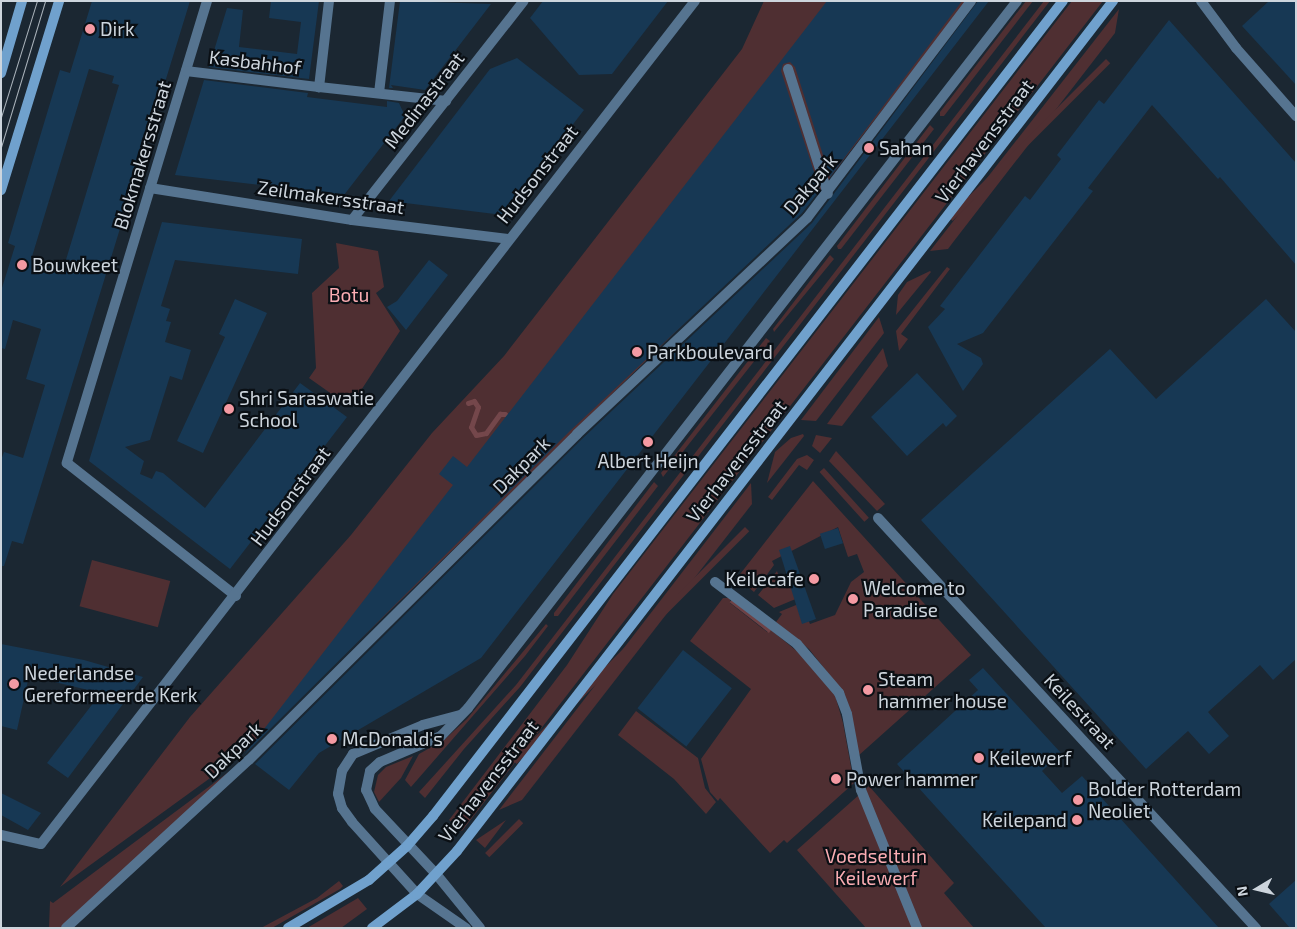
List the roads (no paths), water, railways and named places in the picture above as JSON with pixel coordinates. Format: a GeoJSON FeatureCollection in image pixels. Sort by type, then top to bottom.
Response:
{"type":"FeatureCollection","features":[{"type":"Feature","properties":{"kind":"main road"},"geometry":{"type":"LineString","coordinates":[[1,73],[22,1]]}},
{"type":"Feature","properties":{"kind":"main road"},"geometry":{"type":"LineString","coordinates":[[1,190],[59,1]]}},
{"type":"Feature","properties":{"kind":"main road","name":"Vierhavensstraat"},"geometry":{"type":"LineString","coordinates":[[288,928],[353,892],[408,846],[1063,1]]}},
{"type":"Feature","properties":{"kind":"main road","name":"Vierhavensstraat"},"geometry":{"type":"LineString","coordinates":[[372,928],[417,894],[437,875],[892,292],[1113,1]]}},
{"type":"Feature","properties":{"kind":"street","name":"Blokmakersstraat"},"geometry":{"type":"LineString","coordinates":[[207,1],[67,463],[236,596]]}},
{"type":"Feature","properties":{"kind":"street"},"geometry":{"type":"LineString","coordinates":[[319,86],[329,1]]}},
{"type":"Feature","properties":{"kind":"street"},"geometry":{"type":"LineString","coordinates":[[379,93],[390,1]]}},
{"type":"Feature","properties":{"kind":"street","name":"Medinastraat"},"geometry":{"type":"LineString","coordinates":[[352,220],[524,1]]}},
{"type":"Feature","properties":{"kind":"street","name":"Hudsonstraat"},"geometry":{"type":"LineString","coordinates":[[1,836],[41,844],[236,596],[508,239],[695,1]]}},
{"type":"Feature","properties":{"kind":"street","name":"Dakpark"},"geometry":{"type":"LineString","coordinates":[[66,928],[249,760],[577,434],[807,218],[828,194],[971,1]]}},
{"type":"Feature","properties":{"kind":"street"},"geometry":{"type":"LineString","coordinates":[[480,928],[437,875],[408,846],[369,799],[366,790],[368,774],[376,764],[441,736],[461,715],[544,613],[1017,1]]}},
{"type":"Feature","properties":{"kind":"street"},"geometry":{"type":"LineString","coordinates":[[1201,1],[1236,48],[1296,116]]}},
{"type":"Feature","properties":{"kind":"street"},"geometry":{"type":"LineString","coordinates":[[788,69],[828,194]]}},
{"type":"Feature","properties":{"kind":"street","name":"Kasbahhof"},"geometry":{"type":"LineString","coordinates":[[186,71],[446,101]]}},
{"type":"Feature","properties":{"kind":"street","name":"Zeilmakersstraat"},"geometry":{"type":"LineString","coordinates":[[150,188],[352,220],[508,239]]}},
{"type":"Feature","properties":{"kind":"street","name":"Keilestraat"},"geometry":{"type":"LineString","coordinates":[[878,518],[1256,928]]}},
{"type":"Feature","properties":{"kind":"street"},"geometry":{"type":"LineString","coordinates":[[715,582],[797,644],[839,693],[846,714],[861,790],[917,928]]}},
{"type":"Feature","properties":{"kind":"street"},"geometry":{"type":"LineString","coordinates":[[461,715],[423,725],[352,754],[342,771],[338,794],[342,808],[417,894],[466,928]]}},
{"type":"Feature","properties":{"kind":"waterway"},"geometry":{"type":"LineString","coordinates":[[468,403],[474,401],[478,407],[471,427],[476,435],[486,433],[500,414],[505,414]]}},
{"type":"Feature","properties":{"kind":"tram line"},"geometry":{"type":"LineString","coordinates":[[1,117],[37,1]]}},
{"type":"Feature","properties":{"kind":"tram line"},"geometry":{"type":"LineString","coordinates":[[1,147],[45,1]]}},
{"type":"Feature","properties":{"kind":"place","name":"Dirk"},"geometry":{"type":"Point","coordinates":[90,29]}},
{"type":"Feature","properties":{"kind":"place","name":"Sahan"},"geometry":{"type":"Point","coordinates":[869,148]}},
{"type":"Feature","properties":{"kind":"place","name":"Bouwkeet"},"geometry":{"type":"Point","coordinates":[22,265]}},
{"type":"Feature","properties":{"kind":"place","name":"Parkboulevard"},"geometry":{"type":"Point","coordinates":[637,352]}},
{"type":"Feature","properties":{"kind":"place","name":"Shri Saraswatie School"},"geometry":{"type":"Point","coordinates":[229,409]}},
{"type":"Feature","properties":{"kind":"place","name":"Albert Heijn"},"geometry":{"type":"Point","coordinates":[648,442]}},
{"type":"Feature","properties":{"kind":"place","name":"Keilecafe"},"geometry":{"type":"Point","coordinates":[814,579]}},
{"type":"Feature","properties":{"kind":"place","name":"Welcome to Paradise"},"geometry":{"type":"Point","coordinates":[853,599]}},
{"type":"Feature","properties":{"kind":"place","name":"Nederlandse Gereformeerde Kerk"},"geometry":{"type":"Point","coordinates":[14,684]}},
{"type":"Feature","properties":{"kind":"place","name":"Steam hammer house"},"geometry":{"type":"Point","coordinates":[868,690]}},
{"type":"Feature","properties":{"kind":"place","name":"McDonald's"},"geometry":{"type":"Point","coordinates":[332,739]}},
{"type":"Feature","properties":{"kind":"place","name":"Keilewerf"},"geometry":{"type":"Point","coordinates":[979,758]}},
{"type":"Feature","properties":{"kind":"place","name":"Power hammer"},"geometry":{"type":"Point","coordinates":[836,779]}},
{"type":"Feature","properties":{"kind":"place","name":"Bolder Rotterdam Neoliet"},"geometry":{"type":"Point","coordinates":[1078,800]}},
{"type":"Feature","properties":{"kind":"place","name":"Keilepand"},"geometry":{"type":"Point","coordinates":[1077,820]}},
{"type":"Feature","properties":{"kind":"park label","name":"Botu"},"geometry":{"type":"Point","coordinates":[349,295]}},
{"type":"Feature","properties":{"kind":"park label","name":"Voedseltuin Keilewerf"},"geometry":{"type":"Point","coordinates":[876,867]}}]}
